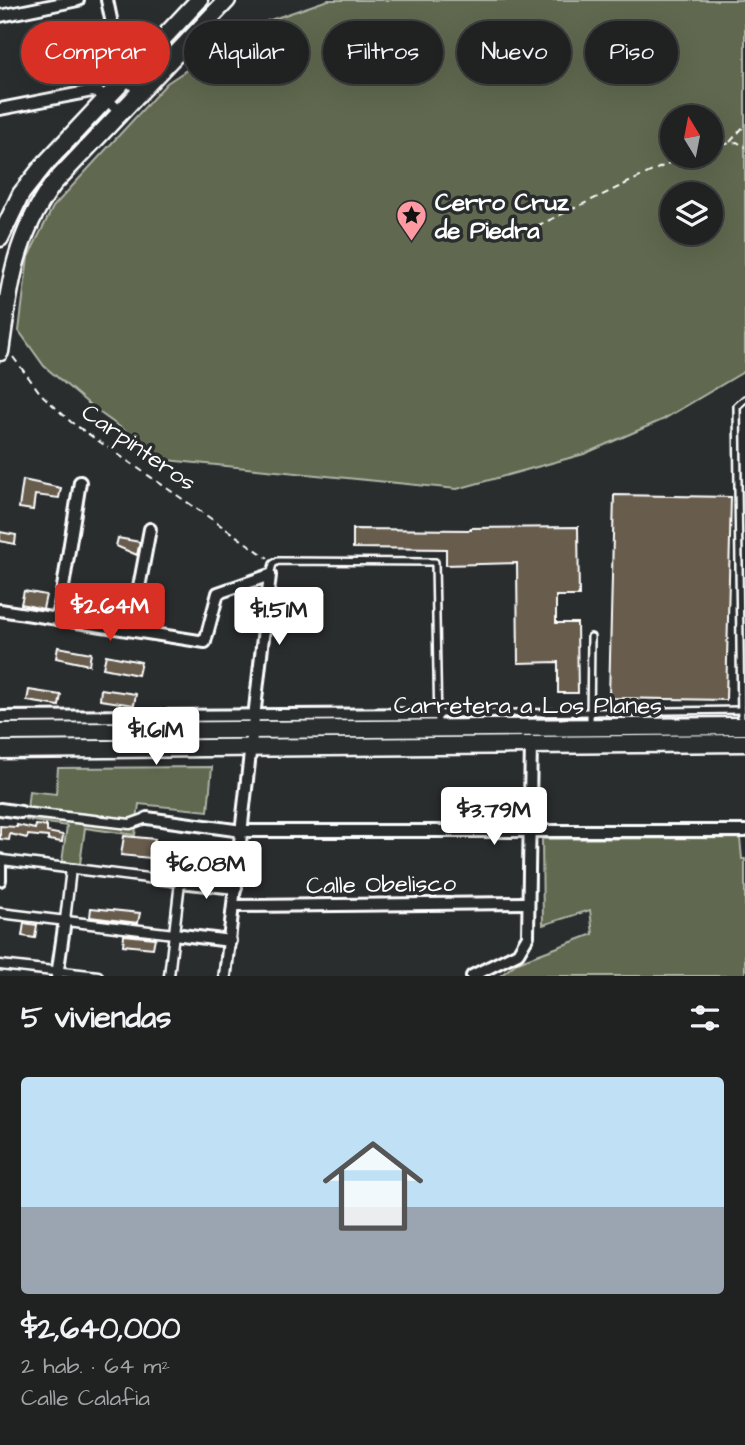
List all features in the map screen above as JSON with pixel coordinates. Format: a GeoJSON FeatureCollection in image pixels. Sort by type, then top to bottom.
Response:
{"type":"FeatureCollection","features":[{"type":"Feature","properties":{"kind":"main road"},"geometry":{"type":"LineString","coordinates":[[170,31],[199,0]]}},
{"type":"Feature","properties":{"kind":"main road"},"geometry":{"type":"LineString","coordinates":[[1,347],[11,277],[27,225],[53,184],[228,0]]}},
{"type":"Feature","properties":{"kind":"main road"},"geometry":{"type":"LineString","coordinates":[[0,238],[21,194],[121,84]]}},
{"type":"Feature","properties":{"kind":"main road","name":"Carretera a Los Planes"},"geometry":{"type":"LineString","coordinates":[[0,733],[255,723],[311,729],[438,721],[532,727],[590,720],[743,718]]}},
{"type":"Feature","properties":{"kind":"main road","name":"Carretera a Los Planes"},"geometry":{"type":"LineString","coordinates":[[0,750],[743,743]]}},
{"type":"Feature","properties":{"kind":"street"},"geometry":{"type":"LineString","coordinates":[[0,16],[78,0]]}},
{"type":"Feature","properties":{"kind":"street"},"geometry":{"type":"LineString","coordinates":[[107,0],[112,21]]}},
{"type":"Feature","properties":{"kind":"street"},"geometry":{"type":"LineString","coordinates":[[130,84],[141,92]]}},
{"type":"Feature","properties":{"kind":"street"},"geometry":{"type":"LineString","coordinates":[[0,108],[92,91],[107,99],[121,113]]}},
{"type":"Feature","properties":{"kind":"street"},"geometry":{"type":"LineString","coordinates":[[58,618],[80,482]]}},
{"type":"Feature","properties":{"kind":"street"},"geometry":{"type":"LineString","coordinates":[[131,630],[150,529]]}},
{"type":"Feature","properties":{"kind":"street"},"geometry":{"type":"LineString","coordinates":[[0,610],[207,641],[218,593],[270,575],[225,976]]}},
{"type":"Feature","properties":{"kind":"street"},"geometry":{"type":"LineString","coordinates":[[0,717],[255,723],[438,721]]}},
{"type":"Feature","properties":{"kind":"street"},"geometry":{"type":"LineString","coordinates":[[472,976],[512,957],[526,944],[532,727]]}},
{"type":"Feature","properties":{"kind":"street"},"geometry":{"type":"LineString","coordinates":[[0,809],[130,824],[147,818],[242,831],[745,831]]}},
{"type":"Feature","properties":{"kind":"street"},"geometry":{"type":"LineString","coordinates":[[0,880],[1,860],[236,888]]}},
{"type":"Feature","properties":{"kind":"street"},"geometry":{"type":"LineString","coordinates":[[58,974],[71,869]]}},
{"type":"Feature","properties":{"kind":"street"},"geometry":{"type":"LineString","coordinates":[[169,976],[180,882]]}},
{"type":"Feature","properties":{"kind":"street","name":"Calle Obelisco"},"geometry":{"type":"LineString","coordinates":[[233,906],[528,903]]}},
{"type":"Feature","properties":{"kind":"street"},"geometry":{"type":"LineString","coordinates":[[0,912],[230,940]]}},
{"type":"Feature","properties":{"kind":"street"},"geometry":{"type":"LineString","coordinates":[[0,965],[58,974],[98,976]]}},
{"type":"Feature","properties":{"kind":"lane"},"geometry":{"type":"LineString","coordinates":[[743,743],[742,563],[737,407],[745,399]]}},
{"type":"Feature","properties":{"kind":"lane"},"geometry":{"type":"LineString","coordinates":[[270,575],[274,562],[435,562],[438,721],[590,720]]}},
{"type":"Feature","properties":{"kind":"lane"},"geometry":{"type":"LineString","coordinates":[[589,745],[591,637]]}},
{"type":"Feature","properties":{"kind":"path"},"geometry":{"type":"LineString","coordinates":[[729,143],[734,134],[745,125]]}},
{"type":"Feature","properties":{"kind":"path"},"geometry":{"type":"LineString","coordinates":[[723,144],[737,142],[745,147]]}},
{"type":"Feature","properties":{"kind":"path"},"geometry":{"type":"LineString","coordinates":[[537,226],[660,167]]}},
{"type":"Feature","properties":{"kind":"path","name":"Carpinteros"},"geometry":{"type":"LineString","coordinates":[[1,347],[41,394],[71,422],[274,562]]}},
{"type":"Feature","properties":{"kind":"green space"},"geometry":{"type":"Polygon","coordinates":[[[328,0],[745,0],[745,371],[662,420],[584,454],[457,489],[166,460],[96,410],[44,366],[19,331],[28,257],[53,207],[170,81],[184,72],[184,84],[309,84],[309,21],[267,21],[328,0]]]}},
{"type":"Feature","properties":{"kind":"green space"},"geometry":{"type":"Polygon","coordinates":[[[212,767],[208,811],[139,804],[135,835],[85,828],[80,864],[62,862],[67,826],[26,820],[29,791],[56,794],[58,768],[212,767]]]}},
{"type":"Feature","properties":{"kind":"green space"},"geometry":{"type":"Polygon","coordinates":[[[740,838],[742,859],[745,859],[745,976],[500,976],[518,962],[593,934],[590,910],[543,925],[542,839],[740,838]]]}},
{"type":"Feature","properties":{"kind":"building"},"geometry":{"type":"Polygon","coordinates":[[[23,480],[61,488],[59,498],[35,495],[33,510],[19,508],[23,480]]]}},
{"type":"Feature","properties":{"kind":"building"},"geometry":{"type":"Polygon","coordinates":[[[614,495],[731,497],[726,700],[609,698],[614,495]]]}},
{"type":"Feature","properties":{"kind":"building"},"geometry":{"type":"Polygon","coordinates":[[[578,527],[579,596],[556,596],[556,623],[577,623],[578,693],[558,693],[558,662],[518,663],[517,563],[446,565],[446,549],[353,548],[353,529],[578,527]]]}},
{"type":"Feature","properties":{"kind":"building"},"geometry":{"type":"Polygon","coordinates":[[[0,532],[16,535],[15,544],[0,541],[0,532]]]}},
{"type":"Feature","properties":{"kind":"building"},"geometry":{"type":"Polygon","coordinates":[[[118,538],[140,542],[137,555],[116,546],[118,538]]]}},
{"type":"Feature","properties":{"kind":"building"},"geometry":{"type":"Polygon","coordinates":[[[24,591],[46,595],[43,609],[21,604],[24,591]]]}},
{"type":"Feature","properties":{"kind":"building"},"geometry":{"type":"Polygon","coordinates":[[[58,647],[91,653],[89,665],[56,658],[58,647]]]}},
{"type":"Feature","properties":{"kind":"building"},"geometry":{"type":"Polygon","coordinates":[[[106,655],[141,662],[138,675],[103,668],[106,655]]]}},
{"type":"Feature","properties":{"kind":"building"},"geometry":{"type":"Polygon","coordinates":[[[101,689],[136,694],[134,705],[100,700],[101,689]]]}},
{"type":"Feature","properties":{"kind":"building"},"geometry":{"type":"Polygon","coordinates":[[[29,690],[61,695],[59,706],[27,701],[29,690]]]}},
{"type":"Feature","properties":{"kind":"building"},"geometry":{"type":"Polygon","coordinates":[[[17,825],[35,829],[36,825],[47,826],[47,832],[63,835],[62,842],[48,840],[48,837],[28,835],[27,838],[10,834],[9,840],[0,839],[0,826],[17,825]]]}},
{"type":"Feature","properties":{"kind":"building"},"geometry":{"type":"Polygon","coordinates":[[[124,836],[155,839],[150,858],[121,855],[124,836]]]}},
{"type":"Feature","properties":{"kind":"building"},"geometry":{"type":"Polygon","coordinates":[[[91,908],[140,913],[138,923],[90,917],[91,908]]]}},
{"type":"Feature","properties":{"kind":"building"},"geometry":{"type":"Polygon","coordinates":[[[24,923],[37,925],[35,938],[22,936],[24,923]]]}},
{"type":"Feature","properties":{"kind":"building"},"geometry":{"type":"Polygon","coordinates":[[[124,935],[155,938],[153,948],[123,945],[124,935]]]}},
{"type":"Feature","properties":{"kind":"place","name":"Cerro Cruz de Piedra"},"geometry":{"type":"Point","coordinates":[412,243]}}]}
